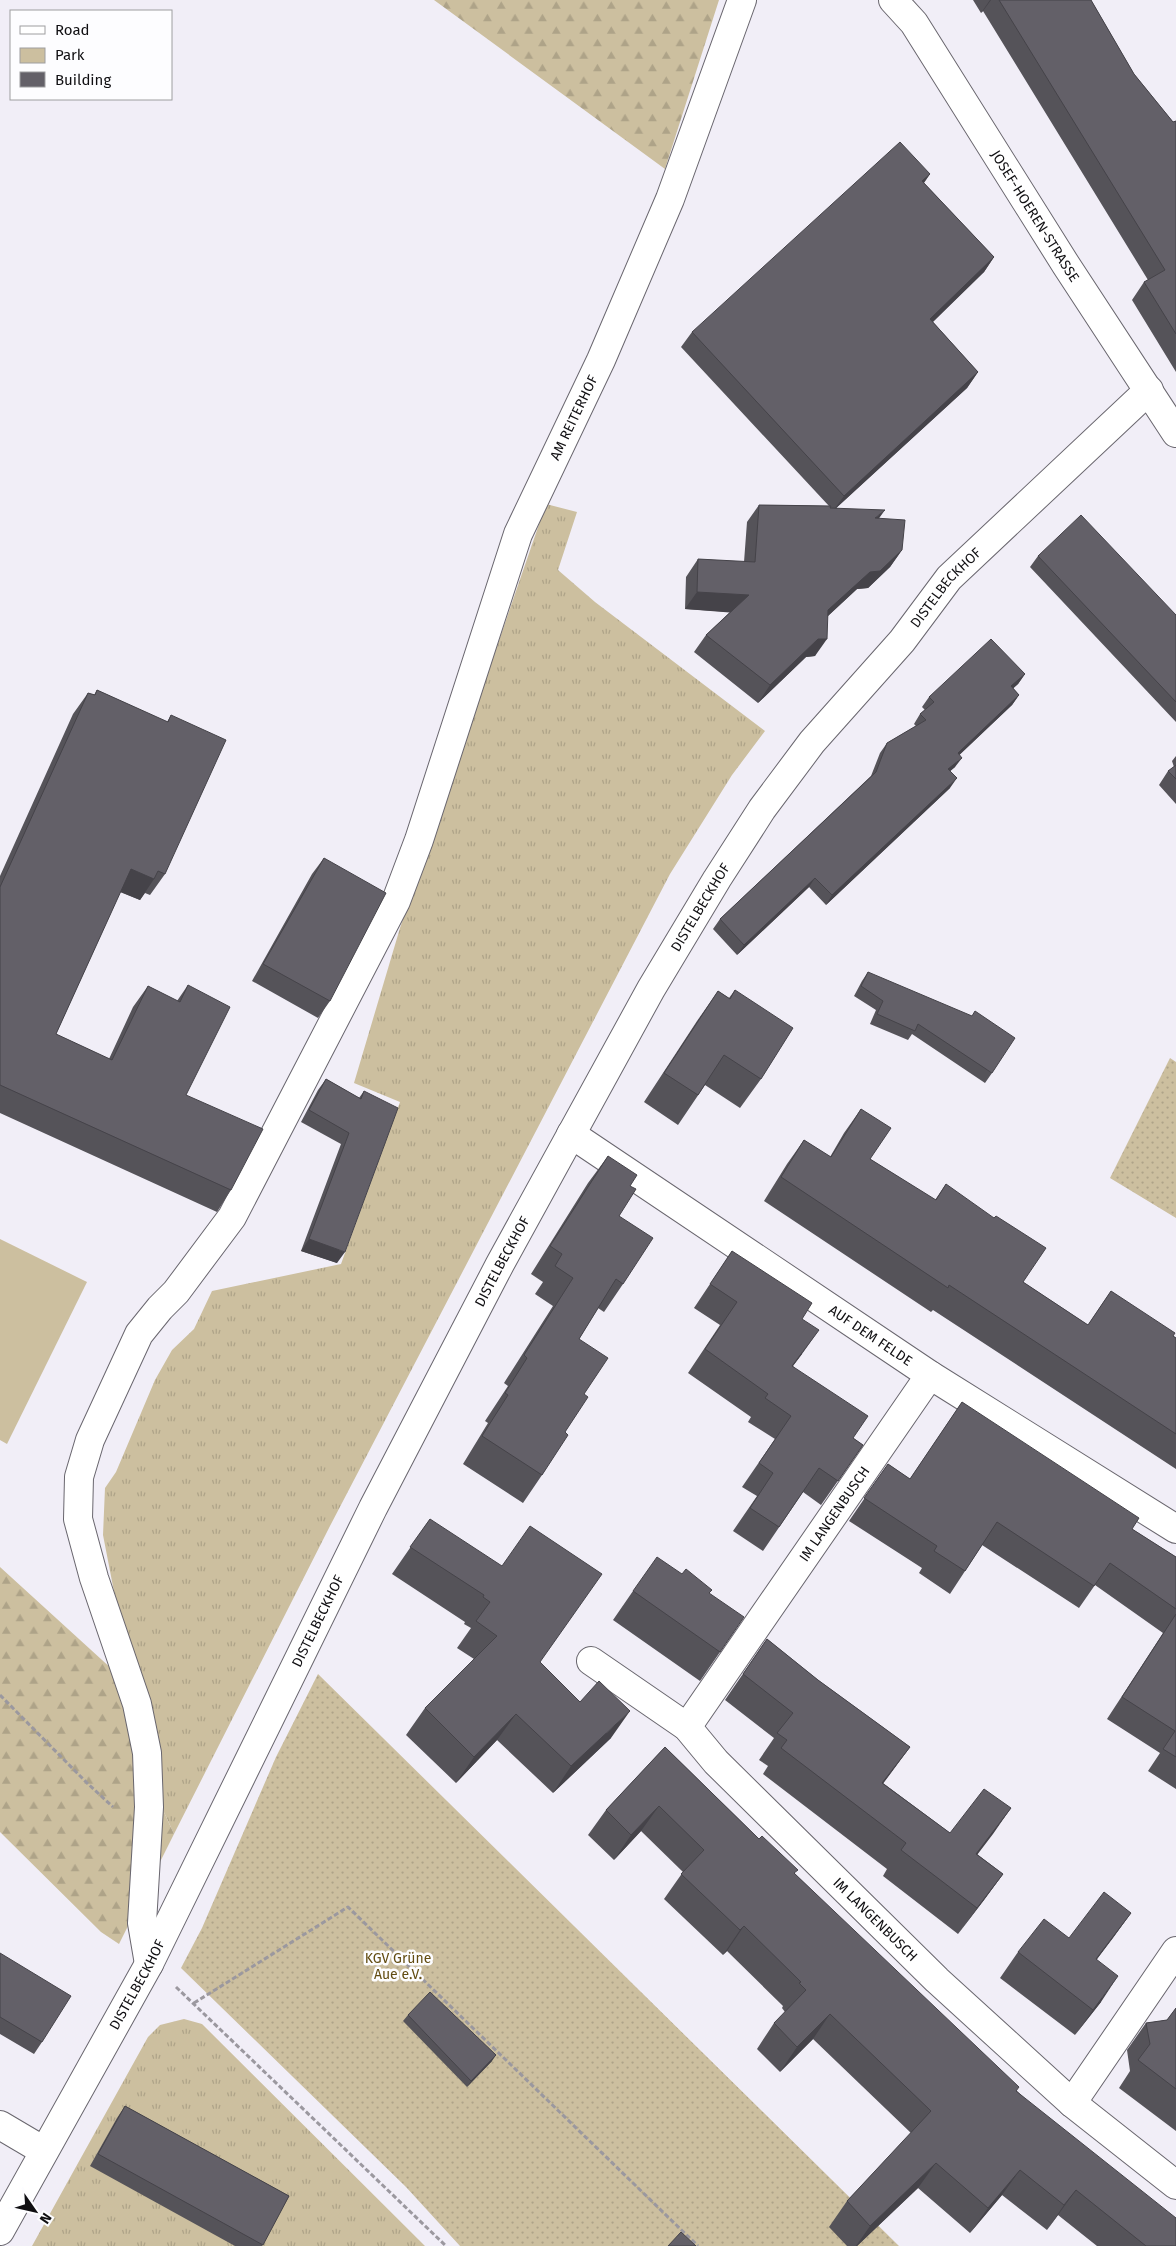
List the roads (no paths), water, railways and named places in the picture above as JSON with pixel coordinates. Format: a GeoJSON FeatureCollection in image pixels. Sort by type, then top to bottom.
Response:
{"type":"FeatureCollection","features":[{"type":"Feature","properties":{"kind":"street","name":"AM REITERHOF"},"geometry":{"type":"LineString","coordinates":[[149,1964],[142,1923],[147,1835],[147,1753],[137,1704],[94,1578],[78,1519],[79,1477],[90,1440],[139,1334],[176,1292],[232,1217],[396,901],[419,840],[518,534],[600,360],[670,199],[742,0]]}},
{"type":"Feature","properties":{"kind":"street","name":"JOSEF-HOEREN-STRASSE"},"geometry":{"type":"LineString","coordinates":[[893,0],[914,23],[1066,265],[1176,433]]}},
{"type":"Feature","properties":{"kind":"street","name":"DISTELBECKHOF"},"geometry":{"type":"LineString","coordinates":[[0,2231],[149,1964],[373,1508],[500,1264],[651,989],[717,879],[762,809],[812,742],[902,642],[948,578],[1149,390]]}},
{"type":"Feature","properties":{"kind":"street","name":"AUF DEM FELDE"},"geometry":{"type":"LineString","coordinates":[[571,1134],[930,1375],[1176,1528]]}},
{"type":"Feature","properties":{"kind":"street","name":"IM LANGENBUSCH"},"geometry":{"type":"LineString","coordinates":[[687,1727],[930,1375]]}},
{"type":"Feature","properties":{"kind":"street","name":"IM LANGENBUSCH"},"geometry":{"type":"LineString","coordinates":[[591,1661],[687,1727],[716,1762],[937,1980],[1072,2103],[1176,2185]]}},
{"type":"Feature","properties":{"kind":"street"},"geometry":{"type":"LineString","coordinates":[[1072,2103],[1176,1951]]}},
{"type":"Feature","properties":{"kind":"street"},"geometry":{"type":"LineString","coordinates":[[0,2125],[44,2151]]}},
{"type":"Feature","properties":{"kind":"park label","name":"KGV Grüne Aue e.V."},"geometry":{"type":"Point","coordinates":[398,1966]}}]}
